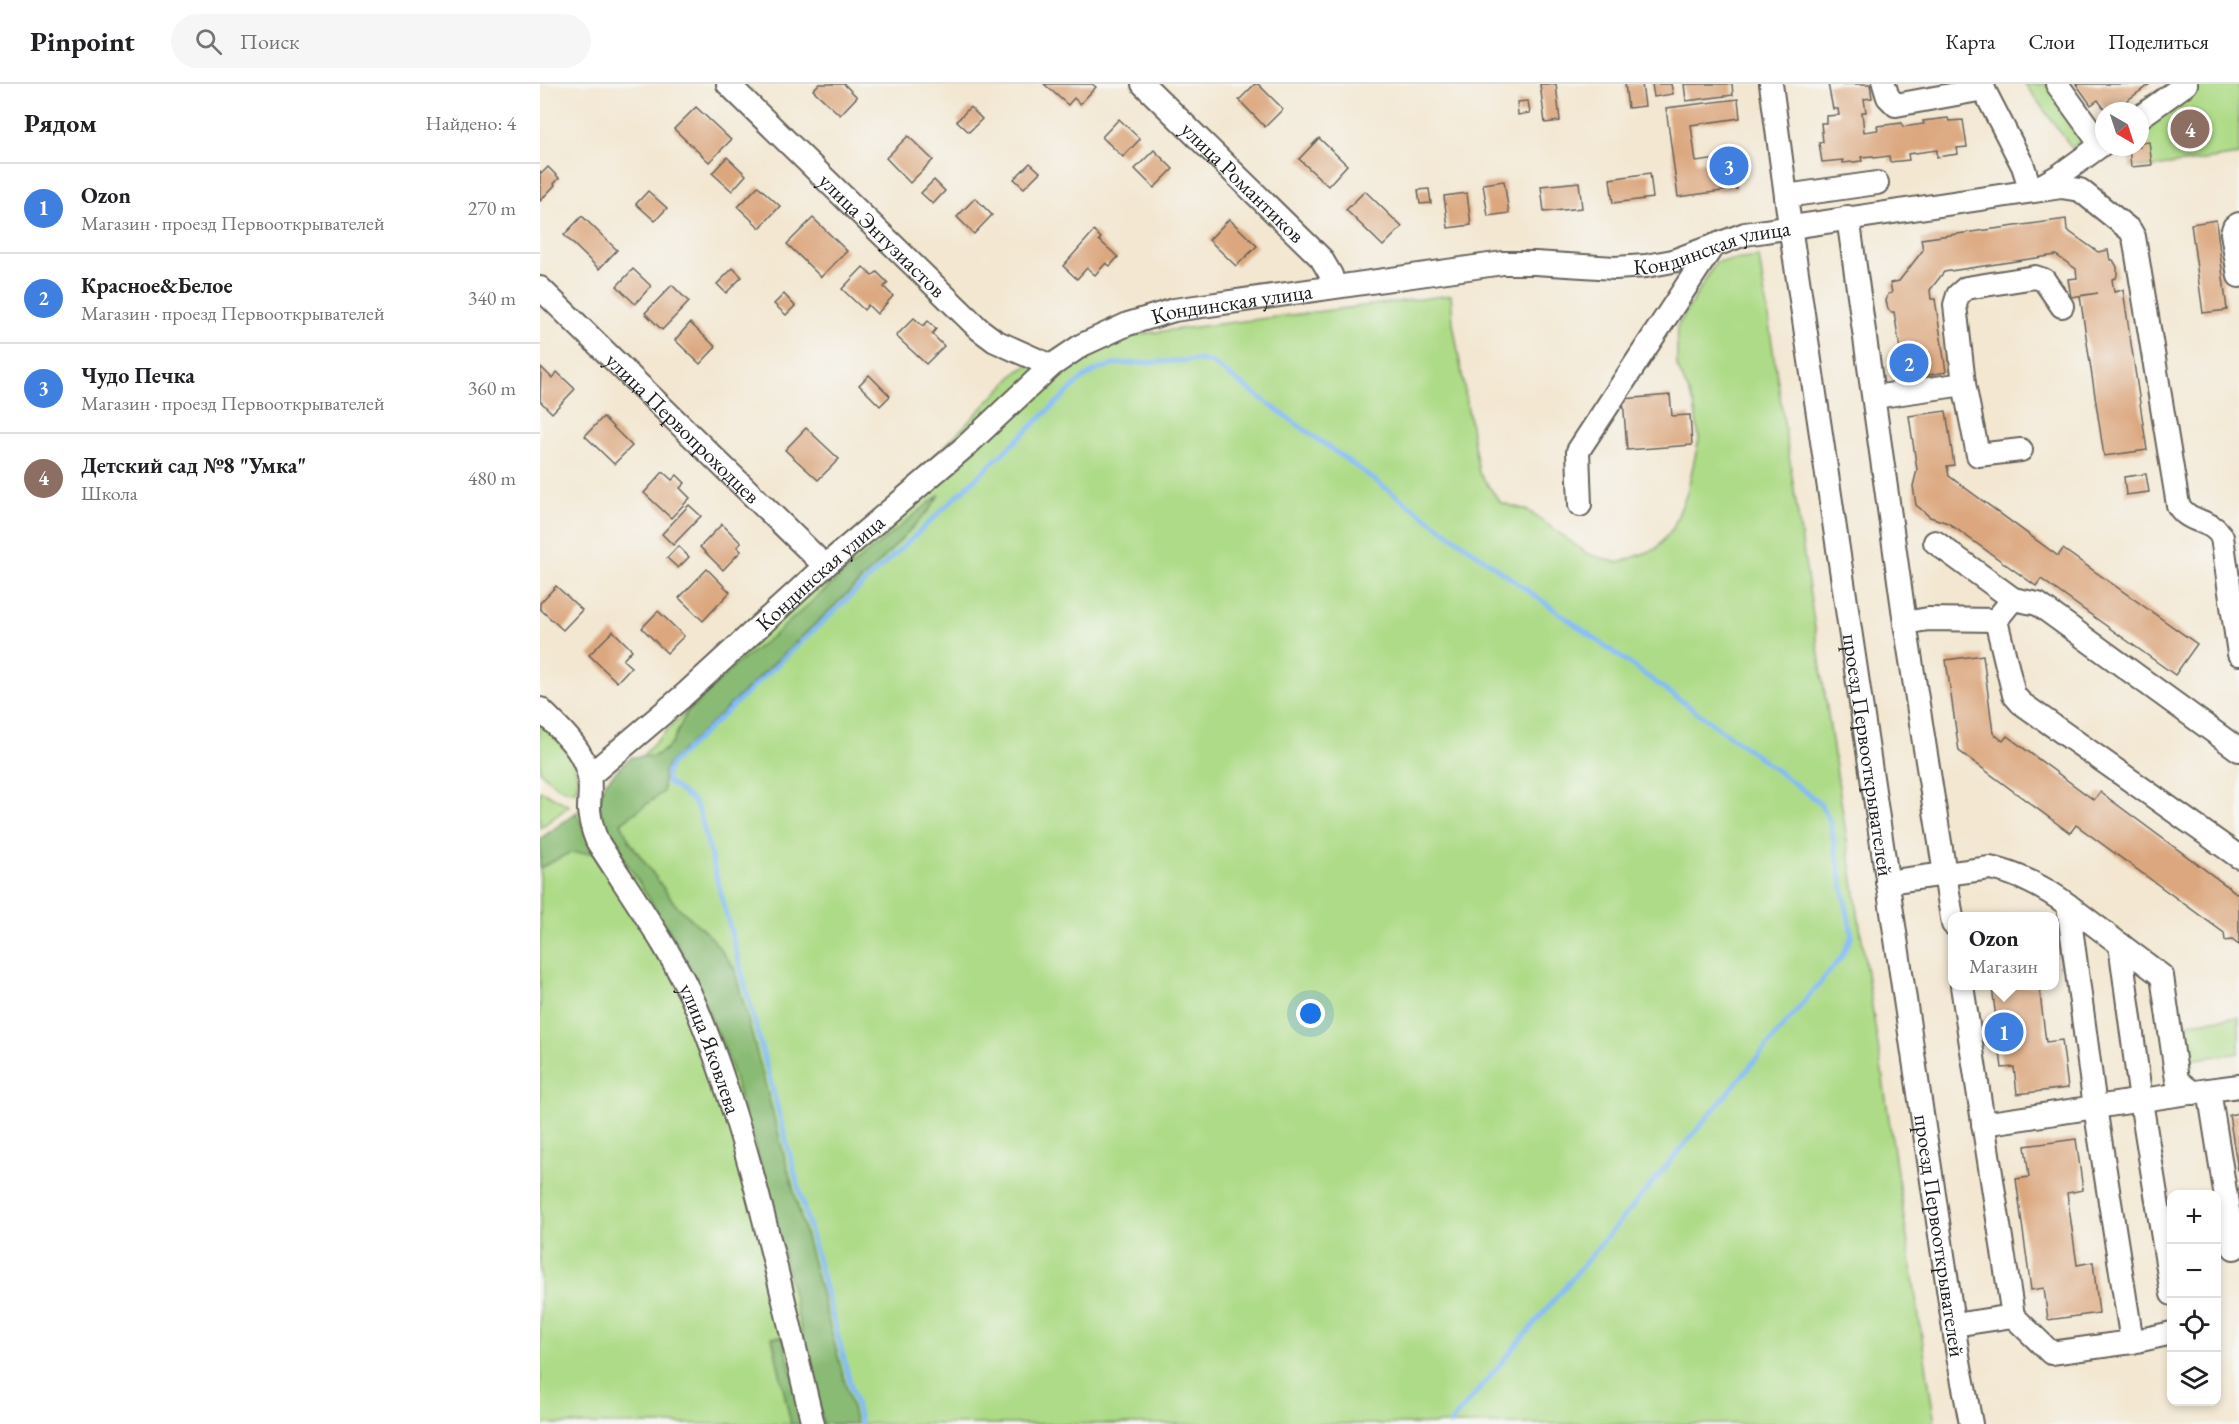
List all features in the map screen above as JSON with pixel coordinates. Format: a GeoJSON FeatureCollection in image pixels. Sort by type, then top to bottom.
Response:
{"type":"FeatureCollection","features":[{"type":"Feature","properties":{"kind":"street","name":"улица Энтузиастов"},"geometry":{"type":"LineString","coordinates":[[728,84],[979,329],[995,341],[1052,366]]}},
{"type":"Feature","properties":{"kind":"street","name":"улица Романтиков"},"geometry":{"type":"LineString","coordinates":[[1143,84],[1321,258],[1331,275],[1333,286]]}},
{"type":"Feature","properties":{"kind":"street","name":"проезд Первооткрывателей"},"geometry":{"type":"LineString","coordinates":[[1771,84],[1887,882],[1971,1424]]}},
{"type":"Feature","properties":{"kind":"street"},"geometry":{"type":"LineString","coordinates":[[1884,84],[1888,96],[1896,105],[1982,87],[2023,166],[2031,191]]}},
{"type":"Feature","properties":{"kind":"street"},"geometry":{"type":"LineString","coordinates":[[2057,84],[2095,135]]}},
{"type":"Feature","properties":{"kind":"street"},"geometry":{"type":"LineString","coordinates":[[2149,111],[2186,84]]}},
{"type":"Feature","properties":{"kind":"street"},"geometry":{"type":"LineString","coordinates":[[2095,150],[2061,181],[2080,190],[2130,230],[2134,237],[2178,505],[2189,518],[2214,526],[2222,537],[2239,654]]}},
{"type":"Feature","properties":{"kind":"street","name":"Кондинская улица"},"geometry":{"type":"LineString","coordinates":[[589,776],[682,697],[825,566],[967,445],[1052,366],[1082,345],[1128,324],[1173,310],[1503,263],[1615,268],[1646,266],[1673,261],[1745,234],[2031,191],[2061,181]]}},
{"type":"Feature","properties":{"kind":"street"},"geometry":{"type":"LineString","coordinates":[[1786,196],[1877,183]]}},
{"type":"Feature","properties":{"kind":"street"},"geometry":{"type":"LineString","coordinates":[[1848,217],[1905,623],[1951,912]]}},
{"type":"Feature","properties":{"kind":"street"},"geometry":{"type":"LineString","coordinates":[[2239,224],[2234,227],[2232,233],[2239,276]]}},
{"type":"Feature","properties":{"kind":"street"},"geometry":{"type":"LineString","coordinates":[[1580,505],[1578,451],[1712,247]]}},
{"type":"Feature","properties":{"kind":"street"},"geometry":{"type":"LineString","coordinates":[[2021,450],[1978,455],[1964,384],[1955,305],[1958,295],[1966,288],[2036,277],[2044,280],[2062,306]]}},
{"type":"Feature","properties":{"kind":"street","name":"улица Первопроходцев"},"geometry":{"type":"LineString","coordinates":[[540,288],[825,566]]}},
{"type":"Feature","properties":{"kind":"street"},"geometry":{"type":"LineString","coordinates":[[1874,397],[1964,384]]}},
{"type":"Feature","properties":{"kind":"street"},"geometry":{"type":"LineString","coordinates":[[1935,542],[2013,598],[2038,604],[2239,750]]}},
{"type":"Feature","properties":{"kind":"street"},"geometry":{"type":"LineString","coordinates":[[1996,620],[2013,598]]}},
{"type":"Feature","properties":{"kind":"street"},"geometry":{"type":"LineString","coordinates":[[1905,623],[1928,619],[1996,620]]}},
{"type":"Feature","properties":{"kind":"street"},"geometry":{"type":"LineString","coordinates":[[1996,620],[2014,694],[2021,704],[2239,857]]}},
{"type":"Feature","properties":{"kind":"street","name":"улица Яковлева"},"geometry":{"type":"LineString","coordinates":[[540,709],[574,745],[581,756],[589,776],[591,826],[597,841],[677,969],[696,1008],[745,1148],[813,1424]]}},
{"type":"Feature","properties":{"kind":"street"},"geometry":{"type":"LineString","coordinates":[[1887,882],[1990,868],[2002,870],[2050,893],[2068,905],[2162,976],[2177,1080],[2201,1092]]}},
{"type":"Feature","properties":{"kind":"street"},"geometry":{"type":"LineString","coordinates":[[2068,905],[2095,1107],[2132,1342]]}},
{"type":"Feature","properties":{"kind":"street"},"geometry":{"type":"LineString","coordinates":[[2120,944],[2141,1101],[2167,1263]]}},
{"type":"Feature","properties":{"kind":"street"},"geometry":{"type":"LineString","coordinates":[[1963,990],[2013,1316],[2051,1353],[2132,1342],[2167,1334]]}},
{"type":"Feature","properties":{"kind":"street"},"geometry":{"type":"LineString","coordinates":[[1983,1124],[2239,1086]]}},
{"type":"Feature","properties":{"kind":"street"},"geometry":{"type":"LineString","coordinates":[[2201,1092],[2234,1248]]}},
{"type":"Feature","properties":{"kind":"street"},"geometry":{"type":"LineString","coordinates":[[1954,1325],[2013,1316]]}},
{"type":"Feature","properties":{"kind":"green space"},"geometry":{"type":"Polygon","coordinates":[[[2025,84],[2046,84],[2086,137],[2072,148],[2025,84]]]}},
{"type":"Feature","properties":{"kind":"green space"},"geometry":{"type":"Polygon","coordinates":[[[2198,84],[2239,84],[2239,155],[2154,167],[2131,167],[2130,156],[2149,156],[2149,119],[2198,84]]]}},
{"type":"Feature","properties":{"kind":"green space"},"geometry":{"type":"Polygon","coordinates":[[[1759,257],[1935,1424],[540,1424],[540,844],[643,755],[1018,371],[1069,343],[1451,295],[1453,323],[1479,473],[1501,503],[1527,510],[1588,554],[1618,563],[1656,549],[1673,528],[1687,493],[1699,439],[1694,404],[1677,366],[1677,327],[1716,262],[1759,257]]]}},
{"type":"Feature","properties":{"kind":"green space"},"geometry":{"type":"Polygon","coordinates":[[[940,494],[929,510],[876,566],[670,762],[664,771],[663,792],[621,823],[630,842],[675,904],[712,938],[734,968],[856,1424],[823,1424],[770,1196],[727,1055],[686,958],[612,839],[603,821],[599,804],[604,784],[621,766],[632,757],[654,756],[665,750],[672,743],[686,714],[734,666],[773,636],[859,560],[940,494]]]}},
{"type":"Feature","properties":{"kind":"green space"},"geometry":{"type":"Polygon","coordinates":[[[540,722],[562,745],[573,762],[577,781],[575,791],[560,788],[540,771],[540,722]]]}},
{"type":"Feature","properties":{"kind":"green space"},"geometry":{"type":"Polygon","coordinates":[[[540,791],[569,806],[540,828],[540,791]]]}},
{"type":"Feature","properties":{"kind":"green space"},"geometry":{"type":"Polygon","coordinates":[[[576,813],[595,853],[569,853],[540,868],[540,839],[576,813]]]}},
{"type":"Feature","properties":{"kind":"green space"},"geometry":{"type":"Polygon","coordinates":[[[2239,1017],[2239,1053],[2183,1061],[2179,1024],[2239,1017]]]}},
{"type":"Feature","properties":{"kind":"green space"},"geometry":{"type":"Polygon","coordinates":[[[772,1337],[783,1337],[804,1424],[791,1424],[772,1337]]]}},
{"type":"Feature","properties":{"kind":"building"},"geometry":{"type":"Polygon","coordinates":[[[819,84],[844,84],[857,97],[840,115],[813,90],[819,84]]]}},
{"type":"Feature","properties":{"kind":"building"},"geometry":{"type":"Polygon","coordinates":[[[1044,84],[1092,84],[1096,87],[1080,104],[1074,98],[1068,105],[1044,84]]]}},
{"type":"Feature","properties":{"kind":"building"},"geometry":{"type":"Polygon","coordinates":[[[1255,84],[1258,84],[1283,109],[1265,127],[1239,100],[1255,84]]]}},
{"type":"Feature","properties":{"kind":"building"},"geometry":{"type":"Polygon","coordinates":[[[1540,84],[1556,84],[1560,121],[1545,123],[1540,84]]]}},
{"type":"Feature","properties":{"kind":"building"},"geometry":{"type":"Polygon","coordinates":[[[1625,84],[1642,84],[1645,106],[1628,108],[1625,84]]]}},
{"type":"Feature","properties":{"kind":"building"},"geometry":{"type":"Polygon","coordinates":[[[1652,84],[1671,84],[1673,94],[1654,97],[1652,84]]]}},
{"type":"Feature","properties":{"kind":"building"},"geometry":{"type":"Polygon","coordinates":[[[1684,84],[1732,84],[1733,95],[1686,101],[1684,84]]]}},
{"type":"Feature","properties":{"kind":"building"},"geometry":{"type":"Polygon","coordinates":[[[1828,84],[1870,84],[1872,98],[1864,99],[1866,112],[1862,112],[1864,132],[1878,130],[1877,126],[1902,123],[1903,127],[1924,124],[1923,121],[1948,118],[1949,121],[1963,120],[1967,147],[1957,148],[1958,154],[1937,157],[1937,150],[1908,154],[1909,160],[1890,162],[1889,156],[1874,158],[1873,156],[1861,157],[1862,161],[1822,162],[1819,143],[1823,142],[1821,123],[1826,123],[1826,116],[1839,115],[1838,109],[1833,109],[1828,84]]]}},
{"type":"Feature","properties":{"kind":"building"},"geometry":{"type":"Polygon","coordinates":[[[2076,84],[2150,84],[2125,102],[2099,102],[2098,100],[2091,105],[2076,84]]]}},
{"type":"Feature","properties":{"kind":"building"},"geometry":{"type":"Polygon","coordinates":[[[1738,99],[1740,118],[1691,125],[1696,162],[1733,157],[1737,189],[1678,197],[1666,108],[1738,99]]]}},
{"type":"Feature","properties":{"kind":"building"},"geometry":{"type":"Polygon","coordinates":[[[1528,101],[1530,113],[1518,115],[1517,102],[1528,101]]]}},
{"type":"Feature","properties":{"kind":"building"},"geometry":{"type":"Polygon","coordinates":[[[696,107],[731,140],[709,162],[674,129],[696,107]]]}},
{"type":"Feature","properties":{"kind":"building"},"geometry":{"type":"Polygon","coordinates":[[[970,107],[982,119],[969,132],[957,121],[970,107]]]}},
{"type":"Feature","properties":{"kind":"building"},"geometry":{"type":"Polygon","coordinates":[[[1119,119],[1140,139],[1123,157],[1102,137],[1119,119]]]}},
{"type":"Feature","properties":{"kind":"building"},"geometry":{"type":"Polygon","coordinates":[[[908,136],[933,160],[910,183],[886,158],[908,136]]]}},
{"type":"Feature","properties":{"kind":"building"},"geometry":{"type":"Polygon","coordinates":[[[1319,138],[1347,165],[1328,186],[1299,159],[1319,138]]]}},
{"type":"Feature","properties":{"kind":"building"},"geometry":{"type":"Polygon","coordinates":[[[2149,142],[2152,165],[2131,167],[2130,156],[2149,156],[2149,142]]]}},
{"type":"Feature","properties":{"kind":"building"},"geometry":{"type":"Polygon","coordinates":[[[1154,150],[1173,169],[1154,188],[1135,169],[1154,150]]]}},
{"type":"Feature","properties":{"kind":"building"},"geometry":{"type":"Polygon","coordinates":[[[727,157],[746,175],[732,191],[712,173],[727,157]]]}},
{"type":"Feature","properties":{"kind":"building"},"geometry":{"type":"Polygon","coordinates":[[[1030,163],[1040,172],[1024,188],[1014,179],[1030,163]]]}},
{"type":"Feature","properties":{"kind":"building"},"geometry":{"type":"Polygon","coordinates":[[[548,167],[559,178],[540,201],[540,171],[542,173],[548,167]]]}},
{"type":"Feature","properties":{"kind":"building"},"geometry":{"type":"Polygon","coordinates":[[[1650,173],[1653,198],[1613,203],[1610,179],[1650,173]]]}},
{"type":"Feature","properties":{"kind":"building"},"geometry":{"type":"Polygon","coordinates":[[[934,180],[945,191],[933,204],[921,193],[934,180]]]}},
{"type":"Feature","properties":{"kind":"building"},"geometry":{"type":"Polygon","coordinates":[[[1504,181],[1509,213],[1488,216],[1483,184],[1504,181]]]}},
{"type":"Feature","properties":{"kind":"building"},"geometry":{"type":"Polygon","coordinates":[[[1579,182],[1582,208],[1544,212],[1541,186],[1579,182]]]}},
{"type":"Feature","properties":{"kind":"building"},"geometry":{"type":"Polygon","coordinates":[[[758,186],[780,206],[760,228],[738,207],[758,186]]]}},
{"type":"Feature","properties":{"kind":"building"},"geometry":{"type":"Polygon","coordinates":[[[1429,189],[1431,203],[1420,204],[1418,190],[1429,189]]]}},
{"type":"Feature","properties":{"kind":"building"},"geometry":{"type":"Polygon","coordinates":[[[648,191],[667,208],[655,221],[636,204],[648,191]]]}},
{"type":"Feature","properties":{"kind":"building"},"geometry":{"type":"Polygon","coordinates":[[[1365,191],[1402,227],[1383,246],[1346,210],[1365,191]]]}},
{"type":"Feature","properties":{"kind":"building"},"geometry":{"type":"Polygon","coordinates":[[[1467,193],[1471,225],[1448,228],[1444,196],[1467,193]]]}},
{"type":"Feature","properties":{"kind":"building"},"geometry":{"type":"Polygon","coordinates":[[[975,198],[992,215],[974,234],[957,217],[975,198]]]}},
{"type":"Feature","properties":{"kind":"building"},"geometry":{"type":"Polygon","coordinates":[[[582,216],[617,250],[599,269],[564,235],[582,216]]]}},
{"type":"Feature","properties":{"kind":"building"},"geometry":{"type":"Polygon","coordinates":[[[813,218],[847,251],[821,277],[787,244],[813,218]]]}},
{"type":"Feature","properties":{"kind":"building"},"geometry":{"type":"Polygon","coordinates":[[[1229,219],[1257,246],[1236,266],[1209,240],[1229,219]]]}},
{"type":"Feature","properties":{"kind":"building"},"geometry":{"type":"Polygon","coordinates":[[[2066,219],[2067,230],[2098,252],[2108,250],[2110,260],[2113,260],[2117,267],[2116,278],[2112,279],[2114,292],[2123,290],[2147,450],[2104,456],[2080,296],[2098,293],[2071,297],[2068,279],[2077,278],[2076,269],[2056,255],[1944,272],[1930,290],[1931,299],[1935,299],[1946,372],[1905,379],[1894,312],[1888,309],[1886,301],[1888,294],[1892,293],[1890,283],[1899,281],[1923,250],[1921,239],[2066,219]]]}},
{"type":"Feature","properties":{"kind":"building"},"geometry":{"type":"Polygon","coordinates":[[[2216,220],[2227,310],[2203,313],[2191,224],[2216,220]]]}},
{"type":"Feature","properties":{"kind":"building"},"geometry":{"type":"Polygon","coordinates":[[[1094,231],[1101,238],[1099,240],[1118,257],[1110,266],[1106,263],[1095,275],[1087,268],[1077,279],[1063,266],[1094,231]]]}},
{"type":"Feature","properties":{"kind":"building"},"geometry":{"type":"Polygon","coordinates":[[[863,267],[872,276],[877,272],[888,283],[884,287],[893,296],[877,314],[868,305],[864,310],[842,289],[863,267]]]}},
{"type":"Feature","properties":{"kind":"building"},"geometry":{"type":"Polygon","coordinates":[[[733,268],[742,277],[726,293],[717,284],[733,268]]]}},
{"type":"Feature","properties":{"kind":"building"},"geometry":{"type":"Polygon","coordinates":[[[633,269],[651,286],[635,304],[617,286],[633,269]]]}},
{"type":"Feature","properties":{"kind":"building"},"geometry":{"type":"Polygon","coordinates":[[[672,285],[689,302],[662,330],[645,313],[672,285]]]}},
{"type":"Feature","properties":{"kind":"building"},"geometry":{"type":"Polygon","coordinates":[[[784,294],[795,306],[786,315],[774,304],[784,294]]]}},
{"type":"Feature","properties":{"kind":"building"},"geometry":{"type":"Polygon","coordinates":[[[914,318],[923,326],[928,321],[936,329],[932,334],[944,346],[926,364],[896,336],[914,318]]]}},
{"type":"Feature","properties":{"kind":"building"},"geometry":{"type":"Polygon","coordinates":[[[690,323],[716,347],[700,364],[675,340],[690,323]]]}},
{"type":"Feature","properties":{"kind":"building"},"geometry":{"type":"Polygon","coordinates":[[[541,367],[552,378],[557,372],[575,389],[552,413],[540,401],[541,367]]]}},
{"type":"Feature","properties":{"kind":"building"},"geometry":{"type":"Polygon","coordinates":[[[869,375],[890,396],[880,406],[859,385],[869,375]]]}},
{"type":"Feature","properties":{"kind":"building"},"geometry":{"type":"Polygon","coordinates":[[[1670,395],[1672,416],[1690,415],[1692,445],[1627,450],[1623,399],[1670,395]]]}},
{"type":"Feature","properties":{"kind":"building"},"geometry":{"type":"Polygon","coordinates":[[[1946,411],[1954,465],[1947,466],[1949,476],[2058,556],[2063,549],[2197,644],[2175,675],[2041,579],[2036,586],[1948,523],[1930,517],[1916,505],[1913,486],[1917,470],[1909,416],[1946,411]]]}},
{"type":"Feature","properties":{"kind":"building"},"geometry":{"type":"Polygon","coordinates":[[[603,417],[632,446],[614,464],[585,436],[603,417]]]}},
{"type":"Feature","properties":{"kind":"building"},"geometry":{"type":"Polygon","coordinates":[[[806,428],[839,459],[818,480],[785,450],[806,428]]]}},
{"type":"Feature","properties":{"kind":"building"},"geometry":{"type":"Polygon","coordinates":[[[663,472],[672,480],[677,475],[685,483],[680,488],[690,498],[671,518],[644,493],[663,472]]]}},
{"type":"Feature","properties":{"kind":"building"},"geometry":{"type":"Polygon","coordinates":[[[2146,474],[2149,492],[2126,495],[2124,477],[2146,474]]]}},
{"type":"Feature","properties":{"kind":"building"},"geometry":{"type":"Polygon","coordinates":[[[689,505],[701,516],[673,545],[662,534],[689,505]]]}},
{"type":"Feature","properties":{"kind":"building"},"geometry":{"type":"Polygon","coordinates":[[[722,524],[741,543],[737,547],[741,551],[723,570],[700,547],[722,524]]]}},
{"type":"Feature","properties":{"kind":"building"},"geometry":{"type":"Polygon","coordinates":[[[678,546],[689,557],[678,568],[667,558],[678,546]]]}},
{"type":"Feature","properties":{"kind":"building"},"geometry":{"type":"Polygon","coordinates":[[[707,569],[730,592],[703,621],[679,598],[707,569]]]}},
{"type":"Feature","properties":{"kind":"building"},"geometry":{"type":"Polygon","coordinates":[[[556,586],[582,610],[563,630],[540,609],[540,603],[556,586]]]}},
{"type":"Feature","properties":{"kind":"building"},"geometry":{"type":"Polygon","coordinates":[[[658,611],[684,636],[667,653],[642,628],[658,611]]]}},
{"type":"Feature","properties":{"kind":"building"},"geometry":{"type":"Polygon","coordinates":[[[613,631],[632,650],[623,660],[631,667],[617,682],[589,655],[613,631]]]}},
{"type":"Feature","properties":{"kind":"building"},"geometry":{"type":"Polygon","coordinates":[[[1983,655],[1993,733],[2003,741],[2007,736],[2094,800],[2100,792],[2239,895],[2239,945],[2232,940],[2225,941],[2224,933],[2076,825],[2070,833],[1959,751],[1946,660],[1983,655]]]}},
{"type":"Feature","properties":{"kind":"building"},"geometry":{"type":"Polygon","coordinates":[[[1992,990],[2040,990],[2046,1042],[2062,1040],[2068,1088],[2017,1094],[2014,1067],[2002,1068],[1992,990]]]}},
{"type":"Feature","properties":{"kind":"building"},"geometry":{"type":"Polygon","coordinates":[[[2239,1113],[2239,1170],[2238,1170],[2229,1115],[2239,1113]]]}},
{"type":"Feature","properties":{"kind":"building"},"geometry":{"type":"Polygon","coordinates":[[[2076,1139],[2083,1190],[2067,1193],[2077,1265],[2093,1262],[2099,1313],[2048,1320],[2044,1288],[2031,1290],[2016,1179],[2029,1177],[2025,1146],[2076,1139]]]}},
{"type":"Feature","properties":{"kind":"waterway"},"geometry":{"type":"LineString","coordinates":[[861,1424],[699,811],[693,801],[667,781],[667,771],[672,763],[1082,379],[1097,370],[1115,364],[1200,360],[1212,363],[1737,741],[1819,802],[1830,821],[1852,936],[1840,959],[1450,1424]]}},
{"type":"Feature","properties":{"kind":"place","name":"Детский сад №8 \"Умка\""},"geometry":{"type":"Point","coordinates":[2190,129]}},
{"type":"Feature","properties":{"kind":"place","name":"Чудо Печка"},"geometry":{"type":"Point","coordinates":[1729,166]}},
{"type":"Feature","properties":{"kind":"place","name":"Красное&Белое"},"geometry":{"type":"Point","coordinates":[1909,363]}},
{"type":"Feature","properties":{"kind":"place","name":"Ozon"},"geometry":{"type":"Point","coordinates":[2004,1032]}}]}
